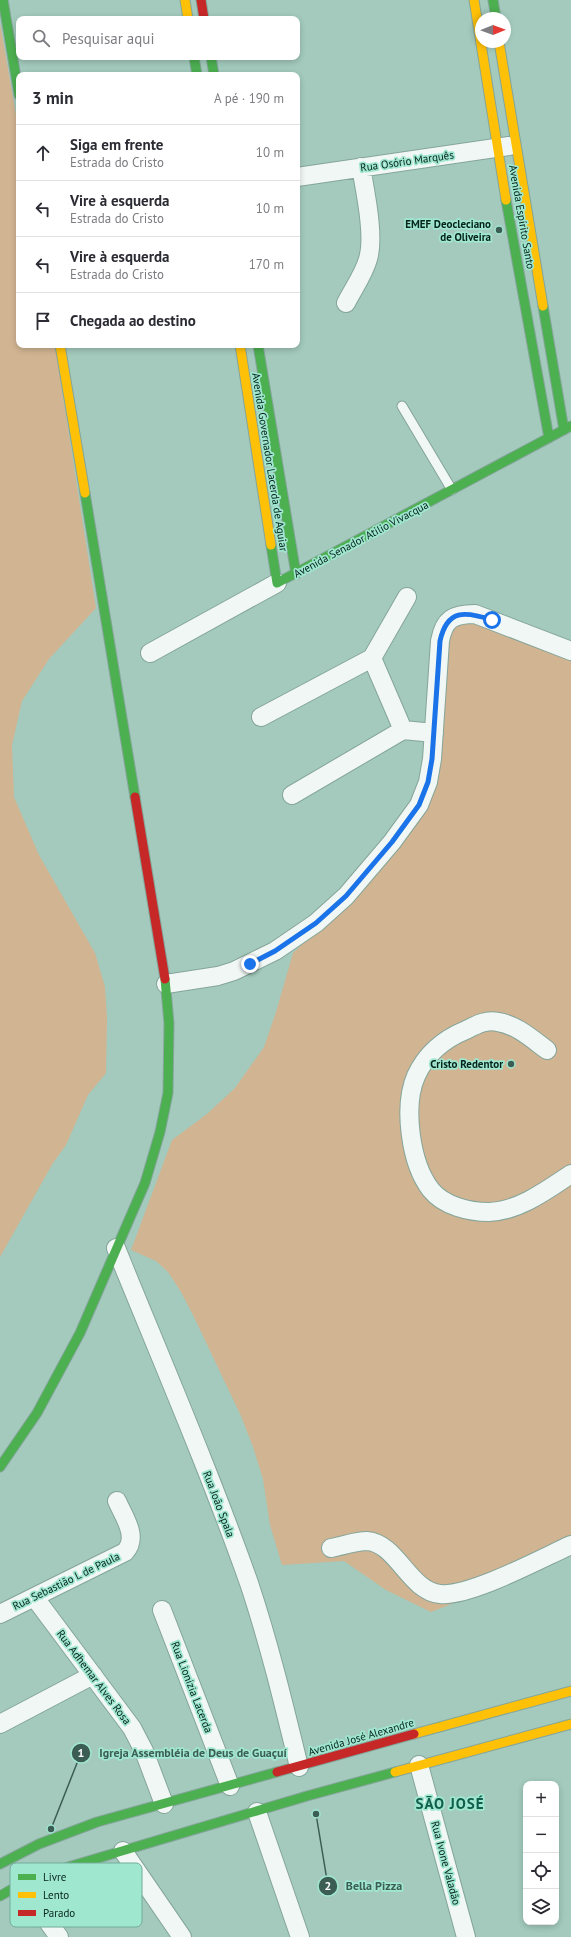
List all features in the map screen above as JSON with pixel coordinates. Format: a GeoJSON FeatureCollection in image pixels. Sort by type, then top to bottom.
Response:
{"type":"FeatureCollection","features":[{"type":"Feature","properties":{"kind":"main road"},"geometry":{"type":"LineString","coordinates":[[3,0],[16,77]]}},
{"type":"Feature","properties":{"kind":"main road"},"geometry":{"type":"LineString","coordinates":[[184,0],[187,16]]}},
{"type":"Feature","properties":{"kind":"main road"},"geometry":{"type":"LineString","coordinates":[[201,0],[204,16]]}},
{"type":"Feature","properties":{"kind":"main road","name":"Avenida Espírito Santo"},"geometry":{"type":"LineString","coordinates":[[474,0],[497,148],[549,438]]}},
{"type":"Feature","properties":{"kind":"main road"},"geometry":{"type":"LineString","coordinates":[[493,0],[495,12]]}},
{"type":"Feature","properties":{"kind":"main road","name":"Avenida Espírito Santo"},"geometry":{"type":"LineString","coordinates":[[500,48],[516,145],[568,428]]}},
{"type":"Feature","properties":{"kind":"main road"},"geometry":{"type":"LineString","coordinates":[[194,60],[196,72]]}},
{"type":"Feature","properties":{"kind":"main road"},"geometry":{"type":"LineString","coordinates":[[212,60],[214,72]]}},
{"type":"Feature","properties":{"kind":"main road"},"geometry":{"type":"LineString","coordinates":[[0,1467],[37,1413],[76,1340],[145,1183],[160,1132],[168,1093],[169,1023],[166,984],[60,348]]}},
{"type":"Feature","properties":{"kind":"main road","name":"Avenida Governador Lacerda de Aguiar"},"geometry":{"type":"LineString","coordinates":[[240,348],[277,583]]}},
{"type":"Feature","properties":{"kind":"main road","name":"Avenida Governador Lacerda de Aguiar"},"geometry":{"type":"LineString","coordinates":[[258,348],[296,574]]}},
{"type":"Feature","properties":{"kind":"main road","name":"Avenida Senador Atilio Vivacqua"},"geometry":{"type":"LineString","coordinates":[[277,583],[568,428]]}},
{"type":"Feature","properties":{"kind":"main road","name":"Avenida José Alexandre"},"geometry":{"type":"LineString","coordinates":[[0,1864],[39,1844],[97,1822],[299,1767],[335,1760],[571,1691]]}},
{"type":"Feature","properties":{"kind":"main road"},"geometry":{"type":"LineString","coordinates":[[82,1863],[257,1812],[339,1783],[419,1765],[571,1724]]}},
{"type":"Feature","properties":{"kind":"main road"},"geometry":{"type":"LineString","coordinates":[[0,1896],[10,1890]]}},
{"type":"Feature","properties":{"kind":"street","name":"Rua Osório Marquês"},"geometry":{"type":"LineString","coordinates":[[300,177],[516,145]]}},
{"type":"Feature","properties":{"kind":"street"},"geometry":{"type":"LineString","coordinates":[[346,303],[368,259],[370,247],[369,222],[361,167]]}},
{"type":"Feature","properties":{"kind":"street","name":"Avenida Senador Atilio Vivacqua"},"geometry":{"type":"LineString","coordinates":[[150,653],[277,583]]}},
{"type":"Feature","properties":{"kind":"street"},"geometry":{"type":"LineString","coordinates":[[261,717],[372,658],[408,597]]}},
{"type":"Feature","properties":{"kind":"street"},"geometry":{"type":"LineString","coordinates":[[166,984],[218,976],[250,964],[275,951],[316,923],[346,896],[392,842],[419,805],[428,782],[434,733],[440,641],[443,628],[450,619],[462,614],[475,614],[571,651]]}},
{"type":"Feature","properties":{"kind":"street"},"geometry":{"type":"LineString","coordinates":[[372,658],[403,730]]}},
{"type":"Feature","properties":{"kind":"street"},"geometry":{"type":"LineString","coordinates":[[292,795],[403,730],[434,733]]}},
{"type":"Feature","properties":{"kind":"street"},"geometry":{"type":"LineString","coordinates":[[547,1050],[522,1031],[508,1024],[496,1021],[483,1022],[459,1033],[441,1044],[430,1053],[423,1064],[416,1076],[411,1093],[409,1112],[413,1145],[416,1160],[431,1190],[455,1206],[471,1210],[490,1212],[515,1206],[549,1189],[571,1174]]}},
{"type":"Feature","properties":{"kind":"street","name":"Rua João Spala"},"geometry":{"type":"LineString","coordinates":[[116,1248],[222,1508],[247,1578],[275,1669],[299,1767]]}},
{"type":"Feature","properties":{"kind":"street","name":"Rua Sebastião L de Paula"},"geometry":{"type":"LineString","coordinates":[[0,1614],[120,1555],[129,1547],[132,1538],[117,1501]]}},
{"type":"Feature","properties":{"kind":"street"},"geometry":{"type":"LineString","coordinates":[[331,1548],[360,1542],[377,1544],[392,1556],[416,1582],[430,1591],[440,1594],[456,1593],[509,1574],[571,1545]]}},
{"type":"Feature","properties":{"kind":"street","name":"Rua Adhemar Alves Rosa"},"geometry":{"type":"LineString","coordinates":[[35,1598],[140,1740],[164,1804]]}},
{"type":"Feature","properties":{"kind":"street","name":"Rua Lionizia Lacerda"},"geometry":{"type":"LineString","coordinates":[[162,1610],[230,1786]]}},
{"type":"Feature","properties":{"kind":"street"},"geometry":{"type":"LineString","coordinates":[[0,1724],[93,1675]]}},
{"type":"Feature","properties":{"kind":"street","name":"Rua Ivone Valadão"},"geometry":{"type":"LineString","coordinates":[[419,1765],[466,1937]]}},
{"type":"Feature","properties":{"kind":"street"},"geometry":{"type":"LineString","coordinates":[[257,1812],[300,1937]]}},
{"type":"Feature","properties":{"kind":"street"},"geometry":{"type":"LineString","coordinates":[[123,1851],[131,1863]]}},
{"type":"Feature","properties":{"kind":"street"},"geometry":{"type":"LineString","coordinates":[[142,1879],[182,1937]]}},
{"type":"Feature","properties":{"kind":"street"},"geometry":{"type":"LineString","coordinates":[[52,1927],[59,1937]]}},
{"type":"Feature","properties":{"kind":"lane"},"geometry":{"type":"LineString","coordinates":[[402,406],[452,491]]}},
{"type":"Feature","properties":{"kind":"shaded area"},"geometry":{"type":"Polygon","coordinates":[[[0,23],[16,115],[16,348],[55,348],[96,608],[49,659],[22,701],[12,745],[14,797],[39,855],[95,953],[105,987],[107,1018],[106,1073],[88,1095],[66,1145],[53,1163],[0,1257],[0,23]]]}},
{"type":"Feature","properties":{"kind":"shaded area"},"geometry":{"type":"Polygon","coordinates":[[[458,612],[571,650],[571,1554],[552,1564],[431,1612],[386,1590],[344,1561],[282,1565],[270,1525],[263,1479],[253,1447],[241,1416],[194,1317],[181,1292],[168,1272],[156,1261],[131,1250],[172,1140],[207,1114],[235,1088],[264,1047],[293,953],[334,914],[360,894],[387,859],[414,799],[432,745],[435,680],[458,612]]]}},
{"type":"Feature","properties":{"kind":"traffic: fast"},"geometry":{"type":"LineString","coordinates":[[3,0],[16,77]]}},
{"type":"Feature","properties":{"kind":"traffic: fast"},"geometry":{"type":"LineString","coordinates":[[493,0],[495,12]]}},
{"type":"Feature","properties":{"kind":"traffic: fast"},"geometry":{"type":"LineString","coordinates":[[194,60],[196,72]]}},
{"type":"Feature","properties":{"kind":"traffic: fast"},"geometry":{"type":"LineString","coordinates":[[212,60],[214,72]]}},
{"type":"Feature","properties":{"kind":"traffic: fast"},"geometry":{"type":"LineString","coordinates":[[506,200],[549,438]]}},
{"type":"Feature","properties":{"kind":"traffic: fast"},"geometry":{"type":"LineString","coordinates":[[543,306],[564,430]]}},
{"type":"Feature","properties":{"kind":"traffic: fast"},"geometry":{"type":"LineString","coordinates":[[258,348],[296,574]]}},
{"type":"Feature","properties":{"kind":"traffic: fast"},"geometry":{"type":"LineString","coordinates":[[271,545],[277,583],[571,426]]}},
{"type":"Feature","properties":{"kind":"traffic: fast"},"geometry":{"type":"LineString","coordinates":[[85,493],[135,797]]}},
{"type":"Feature","properties":{"kind":"traffic: fast"},"geometry":{"type":"LineString","coordinates":[[0,1467],[37,1413],[80,1333],[145,1183],[160,1132],[168,1093],[169,1023],[165,979]]}},
{"type":"Feature","properties":{"kind":"traffic: fast"},"geometry":{"type":"LineString","coordinates":[[0,1864],[39,1844],[97,1822],[277,1772]]}},
{"type":"Feature","properties":{"kind":"traffic: fast"},"geometry":{"type":"LineString","coordinates":[[82,1863],[307,1796],[395,1772]]}},
{"type":"Feature","properties":{"kind":"traffic: fast"},"geometry":{"type":"LineString","coordinates":[[0,1896],[10,1890]]}},
{"type":"Feature","properties":{"kind":"traffic: slow"},"geometry":{"type":"LineString","coordinates":[[185,0],[188,16]]}},
{"type":"Feature","properties":{"kind":"traffic: slow"},"geometry":{"type":"LineString","coordinates":[[474,0],[506,200]]}},
{"type":"Feature","properties":{"kind":"traffic: slow"},"geometry":{"type":"LineString","coordinates":[[500,48],[543,306]]}},
{"type":"Feature","properties":{"kind":"traffic: slow"},"geometry":{"type":"LineString","coordinates":[[61,348],[85,493]]}},
{"type":"Feature","properties":{"kind":"traffic: slow"},"geometry":{"type":"LineString","coordinates":[[240,348],[271,545]]}},
{"type":"Feature","properties":{"kind":"traffic: slow"},"geometry":{"type":"LineString","coordinates":[[414,1734],[571,1691]]}},
{"type":"Feature","properties":{"kind":"traffic: slow"},"geometry":{"type":"LineString","coordinates":[[395,1772],[571,1724]]}},
{"type":"Feature","properties":{"kind":"traffic: jam"},"geometry":{"type":"LineString","coordinates":[[201,0],[204,16]]}},
{"type":"Feature","properties":{"kind":"traffic: jam"},"geometry":{"type":"LineString","coordinates":[[135,797],[165,979]]}},
{"type":"Feature","properties":{"kind":"traffic: jam"},"geometry":{"type":"LineString","coordinates":[[277,1772],[414,1734]]}},
{"type":"Feature","properties":{"kind":"place","name":"EMEF Deocleciano de Oliveira"},"geometry":{"type":"Point","coordinates":[499,230]}},
{"type":"Feature","properties":{"kind":"place","name":"Cristo Redentor"},"geometry":{"type":"Point","coordinates":[511,1064]}},
{"type":"Feature","properties":{"kind":"place","name":"Bella Pizza"},"geometry":{"type":"Point","coordinates":[316,1814]}},
{"type":"Feature","properties":{"kind":"place","name":"Igreja Assembléia de Deus de Guaçuí"},"geometry":{"type":"Point","coordinates":[51,1829]}},
{"type":"Feature","properties":{"kind":"district","name":"SÃO JOSÉ"},"geometry":{"type":"Point","coordinates":[450,1804]}},
{"type":"Feature","properties":{"kind":"route"},"geometry":{"type":"LineString","coordinates":[[250,964],[275,951],[316,923],[346,896],[392,842],[419,805],[428,782],[432,759],[440,641],[443,628],[450,619],[462,614],[475,614],[492,620]]}}]}
